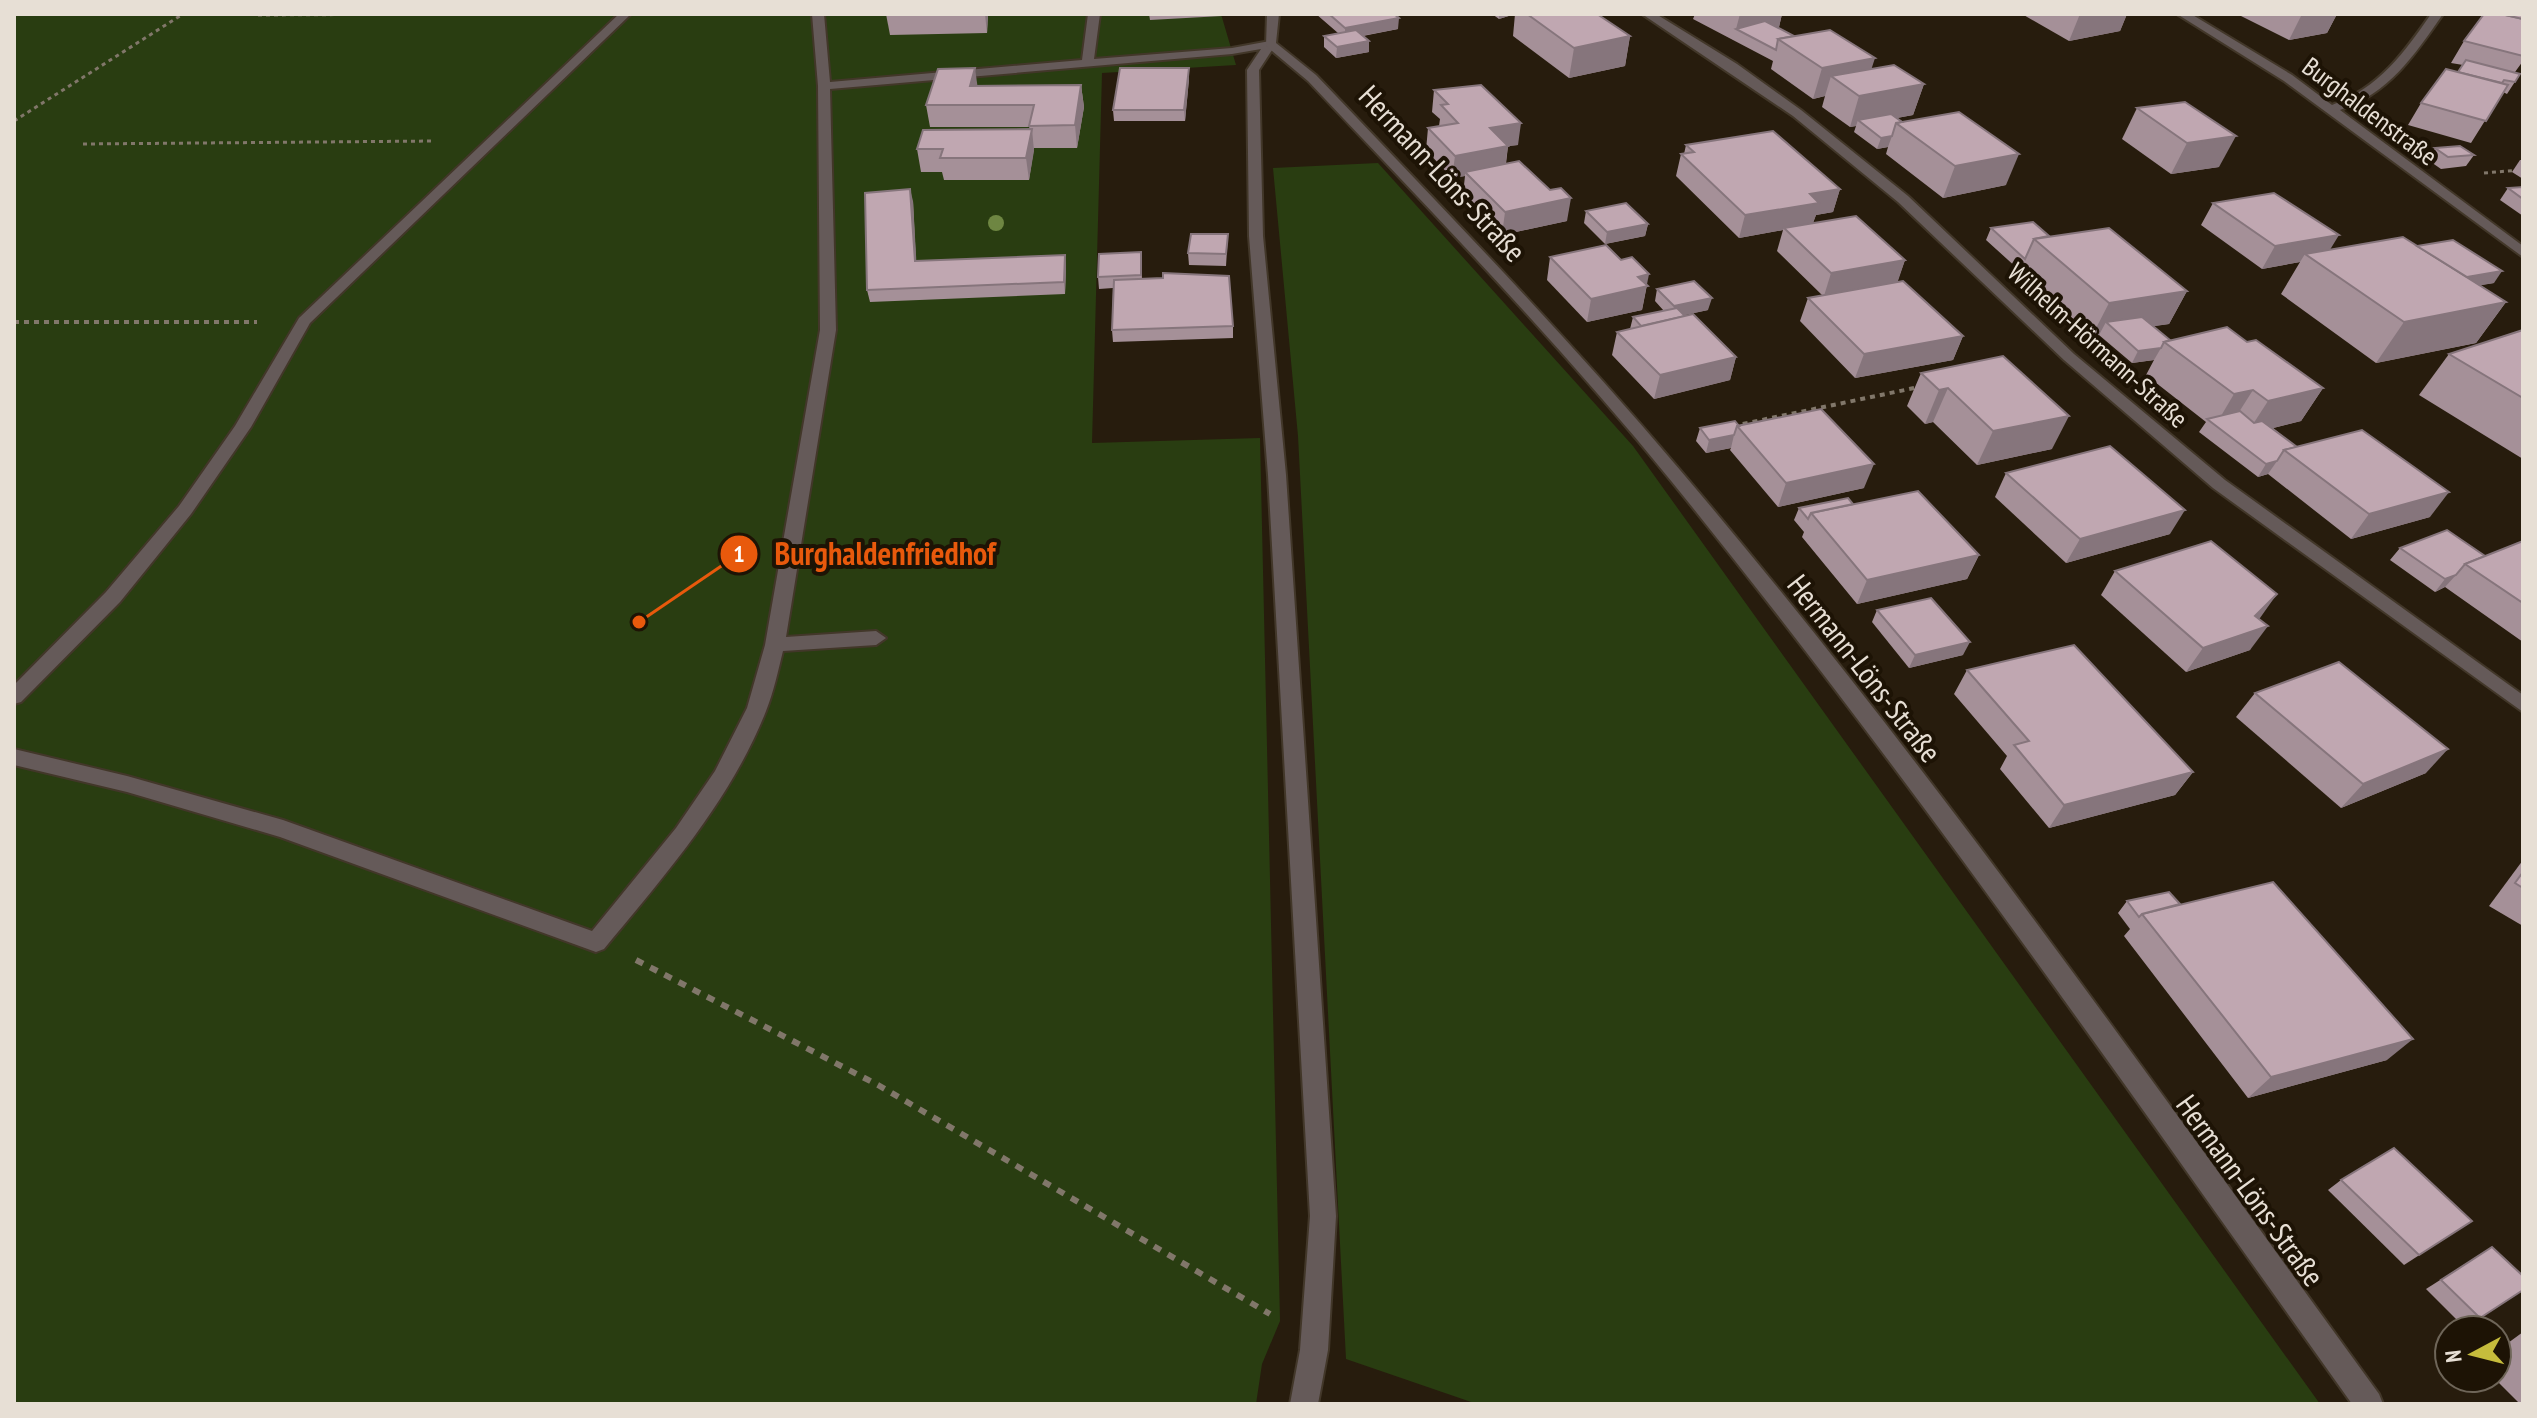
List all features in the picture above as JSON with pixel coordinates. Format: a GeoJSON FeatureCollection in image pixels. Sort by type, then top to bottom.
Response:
{"type":"FeatureCollection","features":[{"type":"Feature","properties":{"kind":"street"},"geometry":{"type":"LineString","coordinates":[[14,697],[113,597],[185,510],[243,427],[304,321],[625,14]]}},
{"type":"Feature","properties":{"kind":"street"},"geometry":{"type":"LineString","coordinates":[[14,757],[127,784],[283,829],[596,942],[676,844],[724,776],[755,713],[775,645],[828,330],[824,86],[818,14]]}},
{"type":"Feature","properties":{"kind":"street"},"geometry":{"type":"LineString","coordinates":[[1087,64],[1094,14]]}},
{"type":"Feature","properties":{"kind":"street"},"geometry":{"type":"LineString","coordinates":[[1273,14],[1270,44],[1253,70],[1256,236],[1277,475],[1323,1216],[1314,1350],[1304,1404]]}},
{"type":"Feature","properties":{"kind":"street","name":"Wilhelm-Hörmann-Straße"},"geometry":{"type":"LineString","coordinates":[[1648,14],[1733,67],[1797,113],[1903,199],[2069,357],[2219,484],[2523,705]]}},
{"type":"Feature","properties":{"kind":"street","name":"Burghaldenstraße"},"geometry":{"type":"LineString","coordinates":[[2183,14],[2288,78],[2523,253]]}},
{"type":"Feature","properties":{"kind":"street"},"geometry":{"type":"LineString","coordinates":[[2329,110],[2375,92],[2397,71],[2437,14]]}},
{"type":"Feature","properties":{"kind":"street"},"geometry":{"type":"LineString","coordinates":[[824,86],[1232,51],[1270,44]]}},
{"type":"Feature","properties":{"kind":"street","name":"Hermann-Löns-Straße"},"geometry":{"type":"LineString","coordinates":[[1270,44],[1312,78],[1568,349],[1821,657],[2032,939],[2369,1404]]}},
{"type":"Feature","properties":{"kind":"street"},"geometry":{"type":"LineString","coordinates":[[775,645],[876,638]]}},
{"type":"Feature","properties":{"kind":"path"},"geometry":{"type":"LineString","coordinates":[[14,121],[183,14]]}},
{"type":"Feature","properties":{"kind":"path"},"geometry":{"type":"LineString","coordinates":[[258,15],[459,14]]}},
{"type":"Feature","properties":{"kind":"path"},"geometry":{"type":"LineString","coordinates":[[83,144],[491,141]]}},
{"type":"Feature","properties":{"kind":"path"},"geometry":{"type":"LineString","coordinates":[[14,322],[304,321]]}},
{"type":"Feature","properties":{"kind":"path"},"geometry":{"type":"LineString","coordinates":[[1648,443],[1932,385]]}},
{"type":"Feature","properties":{"kind":"path"},"geometry":{"type":"LineString","coordinates":[[596,942],[735,1007],[1097,1211],[1280,1321],[1314,1350]]}},
{"type":"Feature","properties":{"kind":"green space"},"geometry":{"type":"Polygon","coordinates":[[[14,14],[1221,14],[1236,65],[1102,73],[1092,443],[1260,438],[1280,1321],[1262,1364],[1256,1404],[14,1404],[14,14]]]}},
{"type":"Feature","properties":{"kind":"green space"},"geometry":{"type":"Polygon","coordinates":[[[1378,163],[1633,446],[2320,1404],[1477,1404],[1346,1359],[1298,436],[1273,168],[1378,163]]]}},
{"type":"Feature","properties":{"kind":"building"},"geometry":{"type":"Polygon","coordinates":[[[1329,14],[1394,14],[1399,18],[1345,28],[1329,14]]]}},
{"type":"Feature","properties":{"kind":"building"},"geometry":{"type":"Polygon","coordinates":[[[1527,14],[1597,14],[1630,36],[1574,48],[1527,14]]]}},
{"type":"Feature","properties":{"kind":"building"},"geometry":{"type":"Polygon","coordinates":[[[2484,14],[2523,19],[2523,56],[2464,41],[2484,14]]]}},
{"type":"Feature","properties":{"kind":"building"},"geometry":{"type":"Polygon","coordinates":[[[2501,14],[2523,14],[2523,19],[2501,14]]]}},
{"type":"Feature","properties":{"kind":"building"},"geometry":{"type":"Polygon","coordinates":[[[1765,21],[1794,36],[1778,39],[1776,50],[1736,29],[1765,21]]]}},
{"type":"Feature","properties":{"kind":"building"},"geometry":{"type":"Polygon","coordinates":[[[1356,30],[1369,41],[1337,47],[1324,36],[1356,30]]]}},
{"type":"Feature","properties":{"kind":"building"},"geometry":{"type":"Polygon","coordinates":[[[1830,30],[1875,58],[1822,68],[1778,39],[1830,30]]]}},
{"type":"Feature","properties":{"kind":"building"},"geometry":{"type":"Polygon","coordinates":[[[2466,60],[2520,74],[2515,82],[2504,80],[2502,83],[2458,72],[2466,60]]]}},
{"type":"Feature","properties":{"kind":"building"},"geometry":{"type":"Polygon","coordinates":[[[1894,65],[1924,84],[1859,96],[1831,76],[1894,65]]]}},
{"type":"Feature","properties":{"kind":"building"},"geometry":{"type":"Polygon","coordinates":[[[975,68],[970,86],[1081,85],[1075,125],[1029,126],[1034,105],[926,105],[938,69],[975,68]]]}},
{"type":"Feature","properties":{"kind":"building"},"geometry":{"type":"Polygon","coordinates":[[[1120,68],[1189,68],[1184,110],[1113,110],[1120,68]]]}},
{"type":"Feature","properties":{"kind":"building"},"geometry":{"type":"Polygon","coordinates":[[[2446,69],[2508,85],[2486,121],[2421,103],[2446,69]]]}},
{"type":"Feature","properties":{"kind":"building"},"geometry":{"type":"Polygon","coordinates":[[[1481,85],[1521,123],[1490,128],[1508,146],[1455,156],[1428,128],[1458,123],[1441,105],[1448,104],[1434,90],[1481,85]]]}},
{"type":"Feature","properties":{"kind":"building"},"geometry":{"type":"Polygon","coordinates":[[[2185,102],[2236,136],[2187,143],[2137,108],[2185,102]]]}},
{"type":"Feature","properties":{"kind":"building"},"geometry":{"type":"Polygon","coordinates":[[[1959,112],[2019,154],[1955,166],[1896,123],[1959,112]]]}},
{"type":"Feature","properties":{"kind":"building"},"geometry":{"type":"Polygon","coordinates":[[[1891,114],[1902,122],[1896,123],[1892,136],[1881,138],[1858,120],[1891,114]]]}},
{"type":"Feature","properties":{"kind":"building"},"geometry":{"type":"Polygon","coordinates":[[[1032,129],[1026,158],[940,158],[943,149],[917,149],[923,130],[1032,129]]]}},
{"type":"Feature","properties":{"kind":"building"},"geometry":{"type":"Polygon","coordinates":[[[1773,131],[1840,189],[1810,194],[1819,203],[1745,215],[1681,154],[1694,152],[1686,145],[1773,131]]]}},
{"type":"Feature","properties":{"kind":"building"},"geometry":{"type":"Polygon","coordinates":[[[2460,146],[2474,155],[2448,157],[2435,148],[2460,146]]]}},
{"type":"Feature","properties":{"kind":"building"},"geometry":{"type":"Polygon","coordinates":[[[1519,161],[1550,190],[1561,188],[1571,198],[1505,212],[1465,172],[1519,161]]]}},
{"type":"Feature","properties":{"kind":"building"},"geometry":{"type":"Polygon","coordinates":[[[2523,187],[2523,199],[2508,188],[2523,187]]]}},
{"type":"Feature","properties":{"kind":"building"},"geometry":{"type":"Polygon","coordinates":[[[910,189],[915,261],[1065,255],[1064,282],[867,290],[865,193],[910,189]]]}},
{"type":"Feature","properties":{"kind":"building"},"geometry":{"type":"Polygon","coordinates":[[[2274,193],[2339,235],[2275,246],[2213,203],[2274,193]]]}},
{"type":"Feature","properties":{"kind":"building"},"geometry":{"type":"Polygon","coordinates":[[[1626,203],[1648,224],[1607,232],[1586,211],[1626,203]]]}},
{"type":"Feature","properties":{"kind":"building"},"geometry":{"type":"Polygon","coordinates":[[[1856,216],[1905,260],[1831,273],[1784,228],[1856,216]]]}},
{"type":"Feature","properties":{"kind":"building"},"geometry":{"type":"Polygon","coordinates":[[[2033,222],[2049,236],[2034,239],[2025,259],[1991,228],[2033,222]]]}},
{"type":"Feature","properties":{"kind":"building"},"geometry":{"type":"Polygon","coordinates":[[[2109,228],[2187,291],[2109,303],[2034,239],[2109,228]]]}},
{"type":"Feature","properties":{"kind":"building"},"geometry":{"type":"Polygon","coordinates":[[[1191,234],[1228,234],[1226,254],[1188,253],[1191,234]]]}},
{"type":"Feature","properties":{"kind":"building"},"geometry":{"type":"Polygon","coordinates":[[[2403,237],[2506,302],[2404,322],[2305,254],[2403,237]]]}},
{"type":"Feature","properties":{"kind":"building"},"geometry":{"type":"Polygon","coordinates":[[[2453,240],[2502,271],[2467,277],[2417,246],[2453,240]]]}},
{"type":"Feature","properties":{"kind":"building"},"geometry":{"type":"Polygon","coordinates":[[[1606,245],[1621,260],[1632,257],[1649,274],[1638,277],[1648,286],[1591,299],[1550,257],[1606,245]]]}},
{"type":"Feature","properties":{"kind":"building"},"geometry":{"type":"Polygon","coordinates":[[[1141,252],[1141,275],[1098,277],[1099,254],[1141,252]]]}},
{"type":"Feature","properties":{"kind":"building"},"geometry":{"type":"Polygon","coordinates":[[[1163,273],[1229,276],[1233,326],[1112,330],[1114,280],[1163,278],[1163,273]]]}},
{"type":"Feature","properties":{"kind":"building"},"geometry":{"type":"Polygon","coordinates":[[[1694,281],[1712,298],[1674,306],[1657,289],[1694,281]]]}},
{"type":"Feature","properties":{"kind":"building"},"geometry":{"type":"Polygon","coordinates":[[[1903,281],[1963,336],[1864,354],[1808,298],[1903,281]]]}},
{"type":"Feature","properties":{"kind":"building"},"geometry":{"type":"Polygon","coordinates":[[[1677,308],[1685,316],[1641,326],[1633,317],[1677,308]]]}},
{"type":"Feature","properties":{"kind":"building"},"geometry":{"type":"Polygon","coordinates":[[[1693,314],[1736,357],[1660,375],[1617,332],[1693,314]]]}},
{"type":"Feature","properties":{"kind":"building"},"geometry":{"type":"Polygon","coordinates":[[[2142,317],[2170,340],[2164,342],[2161,348],[2138,351],[2106,322],[2142,317]]]}},
{"type":"Feature","properties":{"kind":"building"},"geometry":{"type":"Polygon","coordinates":[[[2227,327],[2247,342],[2256,340],[2323,388],[2268,401],[2253,390],[2234,394],[2164,342],[2227,327]]]}},
{"type":"Feature","properties":{"kind":"building"},"geometry":{"type":"Polygon","coordinates":[[[2523,330],[2523,398],[2449,354],[2523,330]]]}},
{"type":"Feature","properties":{"kind":"building"},"geometry":{"type":"Polygon","coordinates":[[[2003,356],[2069,416],[1993,431],[1948,388],[1939,390],[1921,373],[2003,356]]]}},
{"type":"Feature","properties":{"kind":"building"},"geometry":{"type":"Polygon","coordinates":[[[1821,409],[1874,464],[1786,483],[1737,426],[1821,409]]]}},
{"type":"Feature","properties":{"kind":"building"},"geometry":{"type":"Polygon","coordinates":[[[2240,411],[2254,423],[2262,421],[2297,447],[2284,450],[2277,461],[2266,464],[2207,419],[2240,411]]]}},
{"type":"Feature","properties":{"kind":"building"},"geometry":{"type":"Polygon","coordinates":[[[1735,421],[1739,426],[1734,435],[1709,440],[1700,428],[1735,421]]]}},
{"type":"Feature","properties":{"kind":"building"},"geometry":{"type":"Polygon","coordinates":[[[2362,430],[2449,492],[2369,514],[2284,450],[2362,430]]]}},
{"type":"Feature","properties":{"kind":"building"},"geometry":{"type":"Polygon","coordinates":[[[2110,446],[2185,510],[2080,539],[2006,473],[2110,446]]]}},
{"type":"Feature","properties":{"kind":"building"},"geometry":{"type":"Polygon","coordinates":[[[1918,491],[1979,555],[1867,580],[1811,513],[1918,491]]]}},
{"type":"Feature","properties":{"kind":"building"},"geometry":{"type":"Polygon","coordinates":[[[1848,498],[1853,504],[1811,513],[1808,519],[1799,508],[1848,498]]]}},
{"type":"Feature","properties":{"kind":"building"},"geometry":{"type":"Polygon","coordinates":[[[2447,530],[2485,556],[2465,564],[2456,575],[2445,579],[2400,548],[2447,530]]]}},
{"type":"Feature","properties":{"kind":"building"},"geometry":{"type":"Polygon","coordinates":[[[2211,541],[2277,594],[2255,616],[2268,626],[2203,648],[2115,571],[2211,541]]]}},
{"type":"Feature","properties":{"kind":"building"},"geometry":{"type":"Polygon","coordinates":[[[2523,541],[2523,603],[2465,564],[2523,541]]]}},
{"type":"Feature","properties":{"kind":"building"},"geometry":{"type":"Polygon","coordinates":[[[1931,598],[1970,642],[1915,655],[1877,610],[1931,598]]]}},
{"type":"Feature","properties":{"kind":"building"},"geometry":{"type":"Polygon","coordinates":[[[2074,645],[2193,772],[2064,805],[2014,745],[2029,741],[1967,670],[2074,645]]]}},
{"type":"Feature","properties":{"kind":"building"},"geometry":{"type":"Polygon","coordinates":[[[2339,662],[2448,749],[2363,784],[2255,693],[2339,662]]]}},
{"type":"Feature","properties":{"kind":"building"},"geometry":{"type":"Polygon","coordinates":[[[2523,872],[2523,888],[2515,883],[2523,872]]]}},
{"type":"Feature","properties":{"kind":"building"},"geometry":{"type":"Polygon","coordinates":[[[2273,882],[2413,1039],[2271,1077],[2142,914],[2273,882]]]}},
{"type":"Feature","properties":{"kind":"building"},"geometry":{"type":"Polygon","coordinates":[[[2169,892],[2180,904],[2139,917],[2127,901],[2169,892]]]}},
{"type":"Feature","properties":{"kind":"building"},"geometry":{"type":"Polygon","coordinates":[[[2394,1148],[2472,1221],[2419,1255],[2341,1180],[2394,1148]]]}},
{"type":"Feature","properties":{"kind":"building"},"geometry":{"type":"Polygon","coordinates":[[[2492,1247],[2523,1276],[2523,1290],[2486,1314],[2476,1314],[2441,1280],[2492,1247]]]}},
{"type":"Feature","properties":{"kind":"place","name":"Burghaldenfriedhof"},"geometry":{"type":"Point","coordinates":[639,622]}}]}
